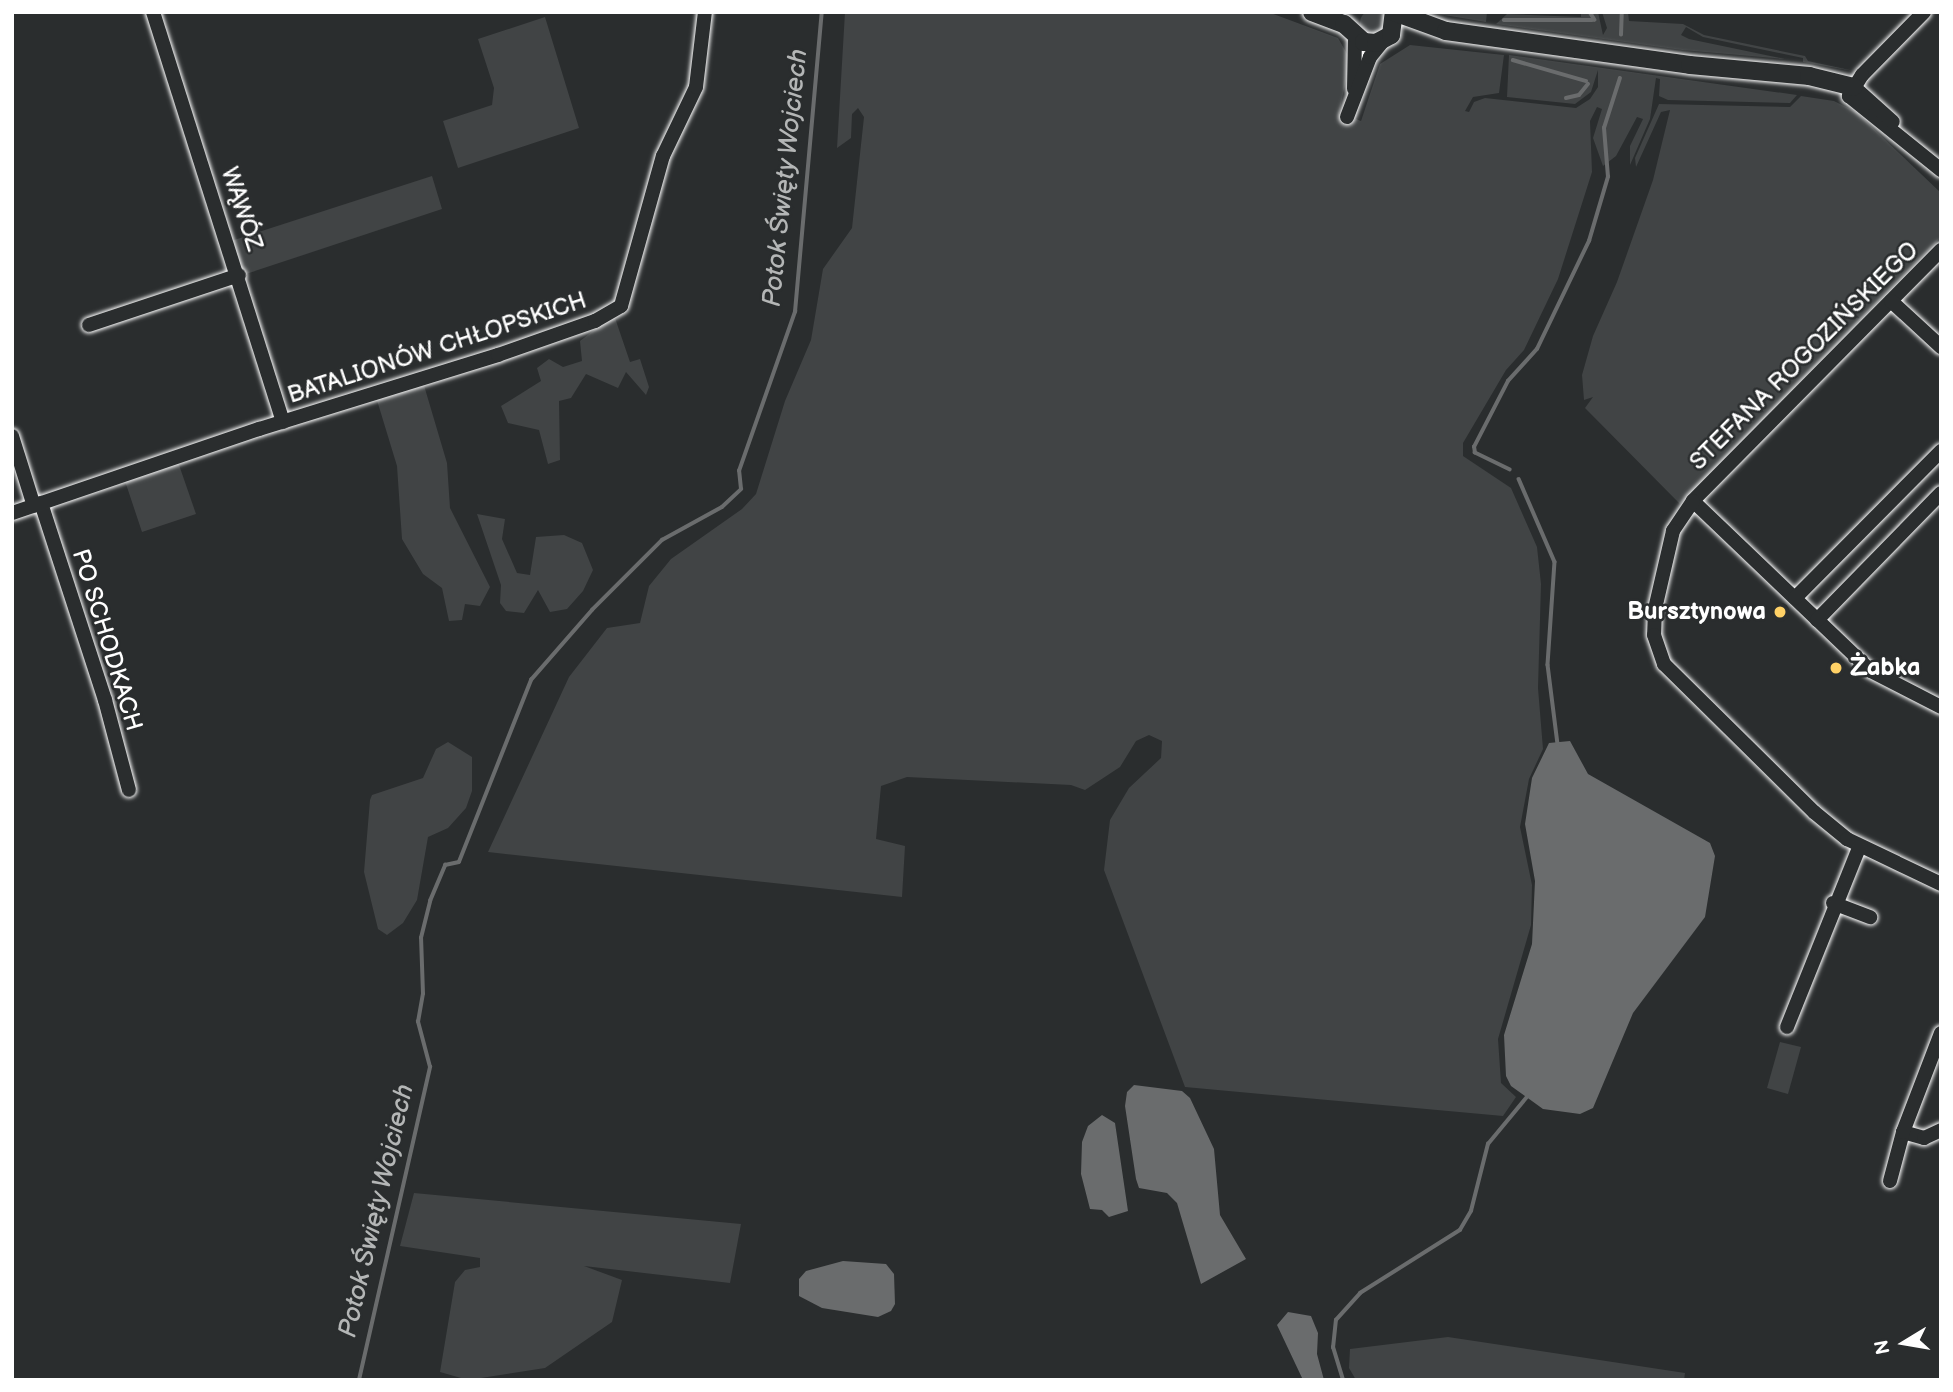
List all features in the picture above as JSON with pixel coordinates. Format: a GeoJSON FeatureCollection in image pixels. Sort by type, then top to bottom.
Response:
{"type":"FeatureCollection","features":[{"type":"Feature","properties":{"kind":"main road"},"geometry":{"type":"LineString","coordinates":[[1312,12],[1353,25],[1367,43],[1446,31]]}},
{"type":"Feature","properties":{"kind":"main road"},"geometry":{"type":"LineString","coordinates":[[1386,38],[1394,12],[1446,31],[1690,65],[1851,92]]}},
{"type":"Feature","properties":{"kind":"street","name":"WĄWÓZ"},"geometry":{"type":"LineString","coordinates":[[153,12],[239,275],[283,422]]}},
{"type":"Feature","properties":{"kind":"street","name":"BATALIONÓW CHŁOPSKICH"},"geometry":{"type":"LineString","coordinates":[[12,513],[283,422],[498,355],[595,321],[621,306],[663,156],[696,87],[705,12]]}},
{"type":"Feature","properties":{"kind":"street"},"geometry":{"type":"LineString","coordinates":[[1924,12],[1851,92],[1941,170]]}},
{"type":"Feature","properties":{"kind":"street"},"geometry":{"type":"LineString","coordinates":[[1353,25],[1354,92]]}},
{"type":"Feature","properties":{"kind":"street"},"geometry":{"type":"LineString","coordinates":[[1347,117],[1354,92],[1386,38]]}},
{"type":"Feature","properties":{"kind":"street","name":"STEFANA ROGOZIŃSKIEGO"},"geometry":{"type":"LineString","coordinates":[[1941,250],[1693,501],[1880,678],[1941,707]]}},
{"type":"Feature","properties":{"kind":"street"},"geometry":{"type":"LineString","coordinates":[[89,325],[239,275]]}},
{"type":"Feature","properties":{"kind":"street"},"geometry":{"type":"LineString","coordinates":[[1891,301],[1941,346]]}},
{"type":"Feature","properties":{"kind":"street","name":"PO SCHODKACH"},"geometry":{"type":"LineString","coordinates":[[12,436],[105,700],[128,790]]}},
{"type":"Feature","properties":{"kind":"street"},"geometry":{"type":"LineString","coordinates":[[1795,598],[1941,451]]}},
{"type":"Feature","properties":{"kind":"street"},"geometry":{"type":"LineString","coordinates":[[1816,620],[1941,493]]}},
{"type":"Feature","properties":{"kind":"street"},"geometry":{"type":"LineString","coordinates":[[1693,501],[1676,523],[1656,601],[1654,635],[1659,654],[1687,690],[1814,812],[1859,848],[1941,884]]}},
{"type":"Feature","properties":{"kind":"street"},"geometry":{"type":"LineString","coordinates":[[1787,1027],[1833,903],[1859,848]]}},
{"type":"Feature","properties":{"kind":"street"},"geometry":{"type":"LineString","coordinates":[[1833,903],[1870,917]]}},
{"type":"Feature","properties":{"kind":"street"},"geometry":{"type":"LineString","coordinates":[[1890,1181],[1903,1132],[1941,1033]]}},
{"type":"Feature","properties":{"kind":"street"},"geometry":{"type":"LineString","coordinates":[[1903,1132],[1924,1138],[1941,1130]]}},
{"type":"Feature","properties":{"kind":"shaded area"},"geometry":{"type":"Polygon","coordinates":[[[1373,10],[1382,14],[1386,23],[1382,32],[1373,36],[1364,32],[1360,23],[1364,14],[1373,10]]]}},
{"type":"Feature","properties":{"kind":"shaded area"},"geometry":{"type":"Polygon","coordinates":[[[845,12],[1268,12],[1338,38],[1350,59],[1339,114],[1352,118],[1362,94],[1356,119],[1361,121],[1380,64],[1410,45],[1504,55],[1499,93],[1473,97],[1465,111],[1469,112],[1474,102],[1485,98],[1576,108],[1590,99],[1598,87],[1598,70],[1591,92],[1575,104],[1507,97],[1509,55],[1797,95],[1790,103],[1668,100],[1659,96],[1660,79],[1656,78],[1650,119],[1630,165],[1630,146],[1643,119],[1637,117],[1616,156],[1603,166],[1593,138],[1602,109],[1597,107],[1590,121],[1592,172],[1558,279],[1524,350],[1506,370],[1463,443],[1463,456],[1511,488],[1537,547],[1541,584],[1538,688],[1543,749],[1529,779],[1520,827],[1532,885],[1531,925],[1498,1039],[1501,1083],[1516,1097],[1503,1116],[1185,1087],[1104,870],[1110,820],[1129,788],[1161,758],[1162,741],[1149,735],[1136,741],[1120,767],[1085,790],[1071,785],[907,777],[881,786],[876,839],[905,846],[902,897],[488,852],[569,677],[607,628],[640,623],[649,586],[671,559],[742,509],[756,494],[785,401],[811,340],[823,269],[852,228],[864,117],[858,108],[852,114],[851,138],[837,148],[845,12]]]}},
{"type":"Feature","properties":{"kind":"shaded area"},"geometry":{"type":"Polygon","coordinates":[[[1426,12],[1487,12],[1486,22],[1426,12]]]}},
{"type":"Feature","properties":{"kind":"shaded area"},"geometry":{"type":"Polygon","coordinates":[[[1581,12],[1598,12],[1603,35],[1607,28],[1602,12],[1628,12],[1629,21],[1683,24],[1704,35],[1805,56],[1808,61],[1854,71],[1803,62],[1803,58],[1703,37],[1686,27],[1681,35],[1689,39],[1785,59],[1682,50],[1496,24],[1507,14],[1581,17],[1581,12]]]}},
{"type":"Feature","properties":{"kind":"shaded area"},"geometry":{"type":"Polygon","coordinates":[[[545,17],[579,128],[458,168],[443,121],[492,105],[494,88],[478,39],[545,17]]]}},
{"type":"Feature","properties":{"kind":"shaded area"},"geometry":{"type":"Polygon","coordinates":[[[1801,96],[1834,101],[1856,112],[1941,193],[1941,237],[1680,504],[1585,408],[1593,397],[1584,400],[1582,375],[1593,336],[1617,282],[1653,180],[1670,110],[1661,112],[1636,167],[1635,158],[1659,104],[1790,107],[1801,96]]]}},
{"type":"Feature","properties":{"kind":"shaded area"},"geometry":{"type":"Polygon","coordinates":[[[432,176],[442,209],[243,275],[231,241],[432,176]]]}},
{"type":"Feature","properties":{"kind":"shaded area"},"geometry":{"type":"Polygon","coordinates":[[[614,315],[630,362],[640,359],[649,387],[646,395],[626,372],[618,388],[586,374],[571,398],[559,401],[560,460],[548,464],[539,430],[508,423],[501,406],[541,381],[537,368],[549,359],[563,367],[582,361],[580,341],[614,315]]]}},
{"type":"Feature","properties":{"kind":"shaded area"},"geometry":{"type":"Polygon","coordinates":[[[423,382],[447,463],[450,508],[490,587],[480,606],[465,604],[462,620],[449,621],[442,588],[423,574],[402,539],[397,466],[376,397],[423,382]]]}},
{"type":"Feature","properties":{"kind":"shaded area"},"geometry":{"type":"Polygon","coordinates":[[[178,462],[196,514],[142,532],[125,481],[178,462]]]}},
{"type":"Feature","properties":{"kind":"shaded area"},"geometry":{"type":"Polygon","coordinates":[[[477,514],[505,519],[502,539],[517,573],[530,575],[536,537],[564,535],[582,543],[593,570],[583,591],[567,609],[550,612],[538,590],[524,613],[506,611],[500,603],[501,585],[477,514]]]}},
{"type":"Feature","properties":{"kind":"shaded area"},"geometry":{"type":"Polygon","coordinates":[[[1570,741],[1588,774],[1710,843],[1715,856],[1705,917],[1633,1013],[1593,1108],[1580,1114],[1543,1109],[1511,1086],[1506,1076],[1504,1035],[1532,944],[1535,881],[1525,824],[1532,778],[1549,743],[1570,741]]]}},
{"type":"Feature","properties":{"kind":"shaded area"},"geometry":{"type":"Polygon","coordinates":[[[448,742],[472,757],[472,791],[466,808],[448,828],[428,837],[417,900],[403,923],[387,935],[378,929],[364,872],[370,800],[372,795],[423,778],[436,749],[448,742]]]}},
{"type":"Feature","properties":{"kind":"shaded area"},"geometry":{"type":"Polygon","coordinates":[[[1780,1042],[1801,1047],[1788,1094],[1767,1088],[1780,1042]]]}},
{"type":"Feature","properties":{"kind":"shaded area"},"geometry":{"type":"Polygon","coordinates":[[[1134,1085],[1182,1091],[1190,1098],[1214,1149],[1220,1215],[1246,1259],[1201,1284],[1177,1203],[1167,1193],[1139,1188],[1125,1106],[1127,1092],[1134,1085]]]}},
{"type":"Feature","properties":{"kind":"shaded area"},"geometry":{"type":"Polygon","coordinates":[[[1102,1115],[1115,1123],[1128,1211],[1109,1217],[1102,1210],[1090,1209],[1081,1174],[1082,1142],[1088,1126],[1102,1115]]]}},
{"type":"Feature","properties":{"kind":"shaded area"},"geometry":{"type":"Polygon","coordinates":[[[414,1193],[741,1224],[730,1283],[584,1266],[622,1280],[612,1322],[545,1368],[468,1380],[440,1372],[455,1282],[465,1270],[480,1267],[480,1258],[400,1246],[414,1193]]]}},
{"type":"Feature","properties":{"kind":"shaded area"},"geometry":{"type":"Polygon","coordinates":[[[843,1261],[886,1264],[894,1274],[895,1304],[891,1311],[878,1317],[822,1308],[799,1296],[799,1279],[806,1271],[843,1261]]]}},
{"type":"Feature","properties":{"kind":"shaded area"},"geometry":{"type":"Polygon","coordinates":[[[1288,1312],[1311,1316],[1318,1333],[1317,1354],[1324,1380],[1303,1380],[1277,1325],[1288,1312]]]}},
{"type":"Feature","properties":{"kind":"shaded area"},"geometry":{"type":"Polygon","coordinates":[[[1448,1337],[1685,1373],[1684,1380],[1356,1380],[1349,1368],[1350,1349],[1448,1337]]]}},
{"type":"Feature","properties":{"kind":"waterway","name":"Potok Święty Wojciech"},"geometry":{"type":"LineString","coordinates":[[359,1380],[430,1067],[418,1022],[423,994],[421,938],[430,901],[445,865],[459,862],[531,680],[592,610],[662,540],[722,507],[741,489],[739,471],[795,312],[822,12]]}},
{"type":"Feature","properties":{"kind":"waterway"},"geometry":{"type":"LineString","coordinates":[[1590,12],[1595,20]]}},
{"type":"Feature","properties":{"kind":"waterway"},"geometry":{"type":"LineString","coordinates":[[1621,35],[1622,12]]}},
{"type":"Feature","properties":{"kind":"waterway"},"geometry":{"type":"LineString","coordinates":[[1504,20],[1592,20]]}},
{"type":"Feature","properties":{"kind":"waterway"},"geometry":{"type":"LineString","coordinates":[[1513,60],[1586,81]]}},
{"type":"Feature","properties":{"kind":"waterway"},"geometry":{"type":"LineString","coordinates":[[1510,470],[1475,453],[1474,447],[1508,381],[1537,349],[1589,241],[1608,177],[1604,128],[1620,78]]}},
{"type":"Feature","properties":{"kind":"waterway"},"geometry":{"type":"LineString","coordinates":[[1566,98],[1579,95],[1588,84]]}},
{"type":"Feature","properties":{"kind":"waterway"},"geometry":{"type":"LineString","coordinates":[[1519,479],[1555,562],[1548,665],[1558,744]]}},
{"type":"Feature","properties":{"kind":"waterway"},"geometry":{"type":"LineString","coordinates":[[1343,1380],[1333,1348],[1336,1320],[1360,1293],[1460,1230],[1471,1211],[1488,1144],[1527,1097]]}},
{"type":"Feature","properties":{"kind":"place","name":"Bursztynowa"},"geometry":{"type":"Point","coordinates":[1780,612]}},
{"type":"Feature","properties":{"kind":"place","name":"Żabka"},"geometry":{"type":"Point","coordinates":[1836,668]}}]}
